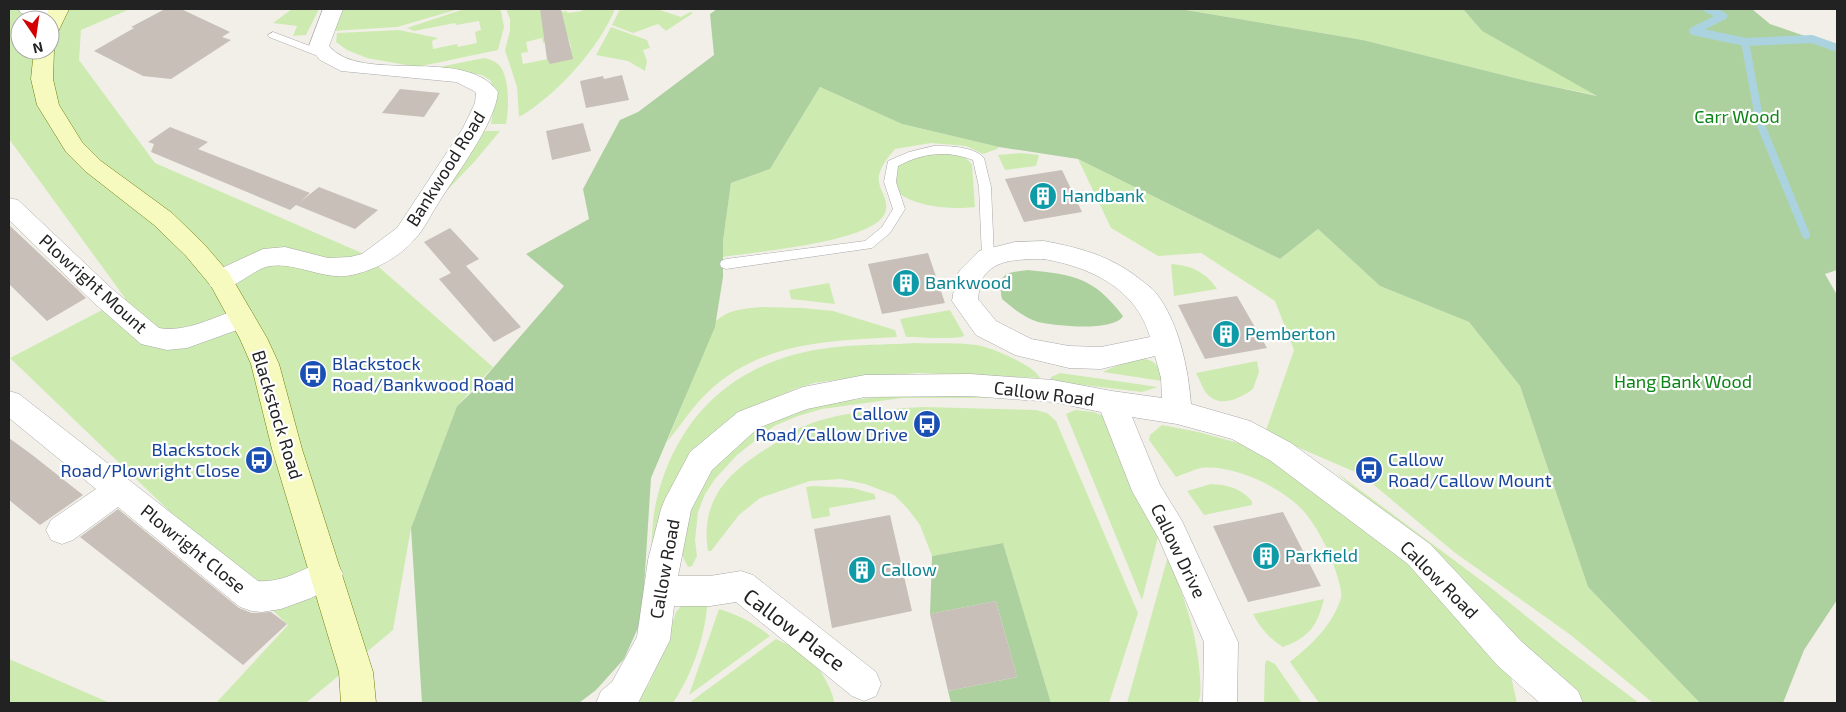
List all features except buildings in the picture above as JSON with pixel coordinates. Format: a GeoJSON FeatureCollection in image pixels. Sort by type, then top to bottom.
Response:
{"type":"FeatureCollection","features":[{"type":"Feature","properties":{"kind":"street"},"geometry":{"type":"LineString","coordinates":[[28,9],[59,10]]}},
{"type":"Feature","properties":{"kind":"street"},"geometry":{"type":"LineString","coordinates":[[327,56],[319,46],[333,9]]}},
{"type":"Feature","properties":{"kind":"street","name":"Bankwood Road"},"geometry":{"type":"LineString","coordinates":[[220,280],[263,258],[285,256],[328,267],[350,266],[370,261],[406,234],[474,128],[486,103],[486,92],[482,86],[459,76],[348,67],[327,56]]}},
{"type":"Feature","properties":{"kind":"street","name":"Blackstock Road"},"geometry":{"type":"LineString","coordinates":[[43,60],[42,79],[48,105],[74,147],[93,166],[163,219],[195,250],[220,280],[265,364],[287,449],[356,672],[359,703]]}},
{"type":"Feature","properties":{"kind":"street","name":"Plowright Mount"},"geometry":{"type":"LineString","coordinates":[[9,206],[102,295],[151,337],[167,340],[187,338],[242,318]]}},
{"type":"Feature","properties":{"kind":"street"},"geometry":{"type":"LineString","coordinates":[[1164,344],[1101,358],[1070,357],[1026,348],[986,328],[965,301],[969,277],[988,257],[1015,251],[1044,250],[1078,256],[1115,273],[1146,299],[1160,325],[1175,378],[1177,412]]}},
{"type":"Feature","properties":{"kind":"street","name":"Callow Road"},"geometry":{"type":"LineString","coordinates":[[613,703],[624,694],[653,640],[664,560],[676,509],[701,461],[748,420],[803,398],[865,386],[970,386],[1053,391],[1112,403],[1177,412],[1240,429],[1281,452],[1419,554],[1509,653],[1566,703]]}},
{"type":"Feature","properties":{"kind":"street","name":"Plowright Close"},"geometry":{"type":"LineString","coordinates":[[9,402],[252,596],[266,598],[278,596],[327,574]]}},
{"type":"Feature","properties":{"kind":"street","name":"Callow Drive"},"geometry":{"type":"LineString","coordinates":[[1112,403],[1147,491],[1171,531],[1221,642],[1220,703]]}},
{"type":"Feature","properties":{"kind":"street"},"geometry":{"type":"LineString","coordinates":[[62,530],[120,489]]}},
{"type":"Feature","properties":{"kind":"street","name":"Callow Place"},"geometry":{"type":"LineString","coordinates":[[660,591],[710,591],[741,586],[864,684]]}},
{"type":"Feature","properties":{"kind":"lane"},"geometry":{"type":"LineString","coordinates":[[274,35],[327,56]]}},
{"type":"Feature","properties":{"kind":"lane"},"geometry":{"type":"LineString","coordinates":[[726,264],[868,245],[886,230],[899,208],[890,182],[892,164],[908,154],[931,150],[961,150],[978,158],[985,187],[988,257]]}},
{"type":"Feature","properties":{"kind":"green space"},"geometry":{"type":"Polygon","coordinates":[[[9,9],[130,9],[81,30],[79,60],[155,163],[364,254],[493,367],[457,406],[411,528],[393,630],[306,703],[216,703],[288,625],[10,358],[125,298],[9,139],[9,9]]]}},
{"type":"Feature","properties":{"kind":"green space"},"geometry":{"type":"Polygon","coordinates":[[[292,9],[319,9],[306,35],[293,36],[297,26],[273,23],[292,9]]]}},
{"type":"Feature","properties":{"kind":"green space"},"geometry":{"type":"Polygon","coordinates":[[[343,9],[459,9],[397,27],[333,31],[343,9]]]}},
{"type":"Feature","properties":{"kind":"green space"},"geometry":{"type":"Polygon","coordinates":[[[464,9],[499,9],[501,11],[504,27],[498,50],[417,67],[367,58],[347,50],[336,42],[337,33],[399,30],[438,38],[432,41],[433,49],[457,44],[458,47],[477,43],[475,32],[481,30],[479,21],[456,25],[455,23],[414,31],[407,28],[464,9]]]}},
{"type":"Feature","properties":{"kind":"green space"},"geometry":{"type":"Polygon","coordinates":[[[506,9],[540,9],[541,15],[582,11],[582,9],[615,9],[599,39],[575,70],[547,97],[519,117],[517,87],[505,50],[510,31],[510,19],[506,9]],[[542,38],[526,42],[528,52],[521,53],[523,64],[548,59],[550,64],[564,49],[571,47],[568,38],[543,43],[542,38]]]}},
{"type":"Feature","properties":{"kind":"green space"},"geometry":{"type":"Polygon","coordinates":[[[620,9],[657,9],[681,17],[690,12],[693,13],[666,31],[658,24],[633,33],[612,25],[620,9]]]}},
{"type":"Feature","properties":{"kind":"green space","name":"Hang Bank Wood"},"geometry":{"type":"Polygon","coordinates":[[[717,9],[1180,9],[1363,40],[1527,81],[1597,96],[1482,31],[1463,9],[1752,9],[1770,24],[1837,47],[1837,270],[1825,274],[1837,295],[1837,600],[1804,650],[1783,703],[1700,703],[1588,587],[1520,386],[1469,322],[1380,286],[1318,229],[1280,259],[1078,159],[999,147],[902,124],[820,87],[770,169],[731,183],[723,241],[723,277],[715,327],[651,478],[642,619],[624,659],[596,690],[579,703],[422,703],[411,528],[457,406],[473,391],[564,286],[526,254],[589,219],[583,189],[620,120],[638,112],[714,55],[710,14],[717,9]]]}},
{"type":"Feature","properties":{"kind":"green space"},"geometry":{"type":"Polygon","coordinates":[[[1180,9],[1463,9],[1482,31],[1600,96],[1527,81],[1363,40],[1180,9]]]}},
{"type":"Feature","properties":{"kind":"green space"},"geometry":{"type":"Polygon","coordinates":[[[611,27],[647,40],[650,48],[643,50],[647,61],[645,71],[628,61],[596,55],[611,27]]]}},
{"type":"Feature","properties":{"kind":"green space"},"geometry":{"type":"Polygon","coordinates":[[[484,58],[496,62],[503,70],[507,85],[508,102],[506,124],[491,124],[495,98],[491,81],[482,75],[434,68],[484,58]]]}},
{"type":"Feature","properties":{"kind":"green space"},"geometry":{"type":"Polygon","coordinates":[[[820,87],[902,124],[999,147],[983,154],[966,146],[931,143],[895,149],[888,157],[879,175],[886,210],[884,215],[874,224],[835,239],[784,249],[723,257],[723,241],[731,183],[770,169],[820,87]]]}},
{"type":"Feature","properties":{"kind":"green space"},"geometry":{"type":"Polygon","coordinates":[[[482,131],[500,131],[438,200],[482,131]]]}},
{"type":"Feature","properties":{"kind":"green space"},"geometry":{"type":"Polygon","coordinates":[[[942,153],[963,157],[972,165],[975,207],[945,208],[934,206],[914,201],[897,192],[895,176],[901,163],[913,157],[942,153]]]}},
{"type":"Feature","properties":{"kind":"green space"},"geometry":{"type":"Polygon","coordinates":[[[1021,153],[1039,155],[1036,166],[1005,170],[998,155],[1021,153]]]}},
{"type":"Feature","properties":{"kind":"green space"},"geometry":{"type":"Polygon","coordinates":[[[1078,159],[1280,259],[1318,229],[1380,286],[1469,322],[1520,386],[1588,587],[1700,703],[1653,703],[1572,636],[1454,552],[1362,475],[1265,433],[1294,350],[1275,301],[1201,253],[1158,256],[1111,228],[1078,159]]]}},
{"type":"Feature","properties":{"kind":"green space"},"geometry":{"type":"Polygon","coordinates":[[[1171,264],[1197,270],[1208,278],[1217,289],[1174,296],[1171,264]]]}},
{"type":"Feature","properties":{"kind":"green space"},"geometry":{"type":"Polygon","coordinates":[[[1028,270],[1071,276],[1082,280],[1102,293],[1123,316],[1117,321],[1108,324],[1084,327],[1046,324],[1028,318],[1002,299],[1001,284],[1004,276],[1028,270]]]}},
{"type":"Feature","properties":{"kind":"green space"},"geometry":{"type":"Polygon","coordinates":[[[829,283],[835,304],[791,299],[789,290],[829,283]]]}},
{"type":"Feature","properties":{"kind":"green space"},"geometry":{"type":"Polygon","coordinates":[[[761,307],[833,311],[895,330],[897,337],[845,340],[796,347],[750,363],[728,375],[708,392],[667,442],[716,321],[732,312],[761,307]]]}},
{"type":"Feature","properties":{"kind":"green space"},"geometry":{"type":"Polygon","coordinates":[[[950,310],[964,336],[945,338],[906,337],[900,319],[950,310]]]}},
{"type":"Feature","properties":{"kind":"green space"},"geometry":{"type":"Polygon","coordinates":[[[915,343],[981,346],[1005,354],[1023,363],[1040,378],[918,373],[843,379],[814,383],[795,389],[742,412],[727,421],[703,442],[650,574],[655,507],[667,467],[681,439],[698,415],[718,394],[741,377],[767,364],[796,354],[828,348],[915,343]]]}},
{"type":"Feature","properties":{"kind":"green space"},"geometry":{"type":"Polygon","coordinates":[[[1137,358],[1152,361],[1159,370],[1162,381],[1103,372],[1119,365],[1137,358]]]}},
{"type":"Feature","properties":{"kind":"green space"},"geometry":{"type":"Polygon","coordinates":[[[1257,361],[1259,372],[1253,389],[1243,396],[1231,400],[1219,401],[1213,399],[1203,388],[1196,373],[1257,361]]]}},
{"type":"Feature","properties":{"kind":"green space"},"geometry":{"type":"Polygon","coordinates":[[[1060,373],[1158,387],[1142,392],[1051,381],[1051,377],[1060,373]]]}},
{"type":"Feature","properties":{"kind":"green space"},"geometry":{"type":"Polygon","coordinates":[[[913,394],[995,398],[902,398],[822,409],[774,426],[737,455],[715,479],[705,494],[698,512],[695,540],[697,556],[692,566],[688,567],[682,555],[681,542],[693,502],[705,478],[724,455],[746,436],[771,422],[798,412],[855,400],[913,394]]]}},
{"type":"Feature","properties":{"kind":"green space"},"geometry":{"type":"Polygon","coordinates":[[[923,407],[1036,410],[1047,413],[1056,421],[1138,613],[1109,703],[1051,703],[1003,543],[932,556],[920,525],[908,509],[894,495],[865,484],[841,479],[810,481],[760,498],[739,515],[711,551],[708,551],[707,532],[709,515],[714,500],[732,475],[759,454],[798,429],[821,420],[864,412],[923,407]]]}},
{"type":"Feature","properties":{"kind":"green space"},"geometry":{"type":"Polygon","coordinates":[[[1075,410],[1094,412],[1106,417],[1158,537],[1142,600],[1066,414],[1075,410]]]}},
{"type":"Feature","properties":{"kind":"green space"},"geometry":{"type":"Polygon","coordinates":[[[1162,425],[1198,432],[1253,447],[1366,523],[1508,663],[1517,703],[1319,703],[1290,662],[1327,626],[1341,598],[1340,584],[1331,557],[1320,535],[1306,514],[1297,505],[1273,487],[1258,480],[1229,470],[1214,468],[1201,468],[1176,477],[1149,440],[1150,435],[1162,425]]]}},
{"type":"Feature","properties":{"kind":"green space"},"geometry":{"type":"Polygon","coordinates":[[[1336,472],[1490,587],[1562,645],[1639,703],[1579,703],[1535,667],[1426,556],[1336,472]]]}},
{"type":"Feature","properties":{"kind":"green space"},"geometry":{"type":"Polygon","coordinates":[[[1211,484],[1229,486],[1238,490],[1252,501],[1252,505],[1204,515],[1187,491],[1211,484]]]}},
{"type":"Feature","properties":{"kind":"green space"},"geometry":{"type":"Polygon","coordinates":[[[806,487],[853,488],[874,494],[876,499],[829,508],[830,516],[812,519],[806,487]]]}},
{"type":"Feature","properties":{"kind":"green space"},"geometry":{"type":"Polygon","coordinates":[[[1003,543],[1051,703],[951,703],[948,691],[1017,677],[996,601],[930,614],[932,556],[1003,543]]]}},
{"type":"Feature","properties":{"kind":"green space"},"geometry":{"type":"Polygon","coordinates":[[[1168,556],[1193,630],[1200,676],[1199,700],[1198,703],[1127,703],[1168,556]]]}},
{"type":"Feature","properties":{"kind":"green space"},"geometry":{"type":"Polygon","coordinates":[[[708,596],[705,624],[698,652],[687,678],[673,703],[635,703],[649,684],[664,649],[676,612],[682,605],[708,596]]]}},
{"type":"Feature","properties":{"kind":"green space"},"geometry":{"type":"Polygon","coordinates":[[[1324,599],[1315,623],[1306,635],[1283,647],[1266,633],[1253,614],[1324,599]]]}},
{"type":"Feature","properties":{"kind":"green space"},"geometry":{"type":"Polygon","coordinates":[[[719,609],[746,620],[770,636],[689,695],[719,609]]]}},
{"type":"Feature","properties":{"kind":"green space"},"geometry":{"type":"Polygon","coordinates":[[[776,639],[808,655],[828,685],[834,703],[689,703],[776,639]]]}},
{"type":"Feature","properties":{"kind":"green space"},"geometry":{"type":"Polygon","coordinates":[[[9,659],[110,703],[10,703],[9,659]]]}},
{"type":"Feature","properties":{"kind":"green space"},"geometry":{"type":"Polygon","coordinates":[[[1267,660],[1275,664],[1302,703],[1264,703],[1265,663],[1267,660]]]}},
{"type":"Feature","properties":{"kind":"waterway"},"geometry":{"type":"LineString","coordinates":[[1708,9],[1723,16],[1693,31],[1745,42]]}},
{"type":"Feature","properties":{"kind":"waterway"},"geometry":{"type":"LineString","coordinates":[[1745,42],[1812,39],[1837,48]]}},
{"type":"Feature","properties":{"kind":"waterway"},"geometry":{"type":"LineString","coordinates":[[1745,42],[1760,123],[1806,235]]}},
{"type":"Feature","properties":{"kind":"place","name":"Handbank"},"geometry":{"type":"Point","coordinates":[1043,196]}},
{"type":"Feature","properties":{"kind":"place","name":"Bankwood"},"geometry":{"type":"Point","coordinates":[906,283]}},
{"type":"Feature","properties":{"kind":"place","name":"Pemberton"},"geometry":{"type":"Point","coordinates":[1226,334]}},
{"type":"Feature","properties":{"kind":"place","name":"Blackstock Road/Bankwood Road"},"geometry":{"type":"Point","coordinates":[313,374]}},
{"type":"Feature","properties":{"kind":"place","name":"Callow Road/Callow Drive"},"geometry":{"type":"Point","coordinates":[927,424]}},
{"type":"Feature","properties":{"kind":"place","name":"Blackstock Road/Plowright Close"},"geometry":{"type":"Point","coordinates":[259,460]}},
{"type":"Feature","properties":{"kind":"place","name":"Callow Road/Callow Mount"},"geometry":{"type":"Point","coordinates":[1369,470]}},
{"type":"Feature","properties":{"kind":"place","name":"Parkfield"},"geometry":{"type":"Point","coordinates":[1266,556]}},
{"type":"Feature","properties":{"kind":"place","name":"Callow"},"geometry":{"type":"Point","coordinates":[862,570]}},
{"type":"Feature","properties":{"kind":"park label","name":"Carr Wood"},"geometry":{"type":"Point","coordinates":[1737,117]}}]}
